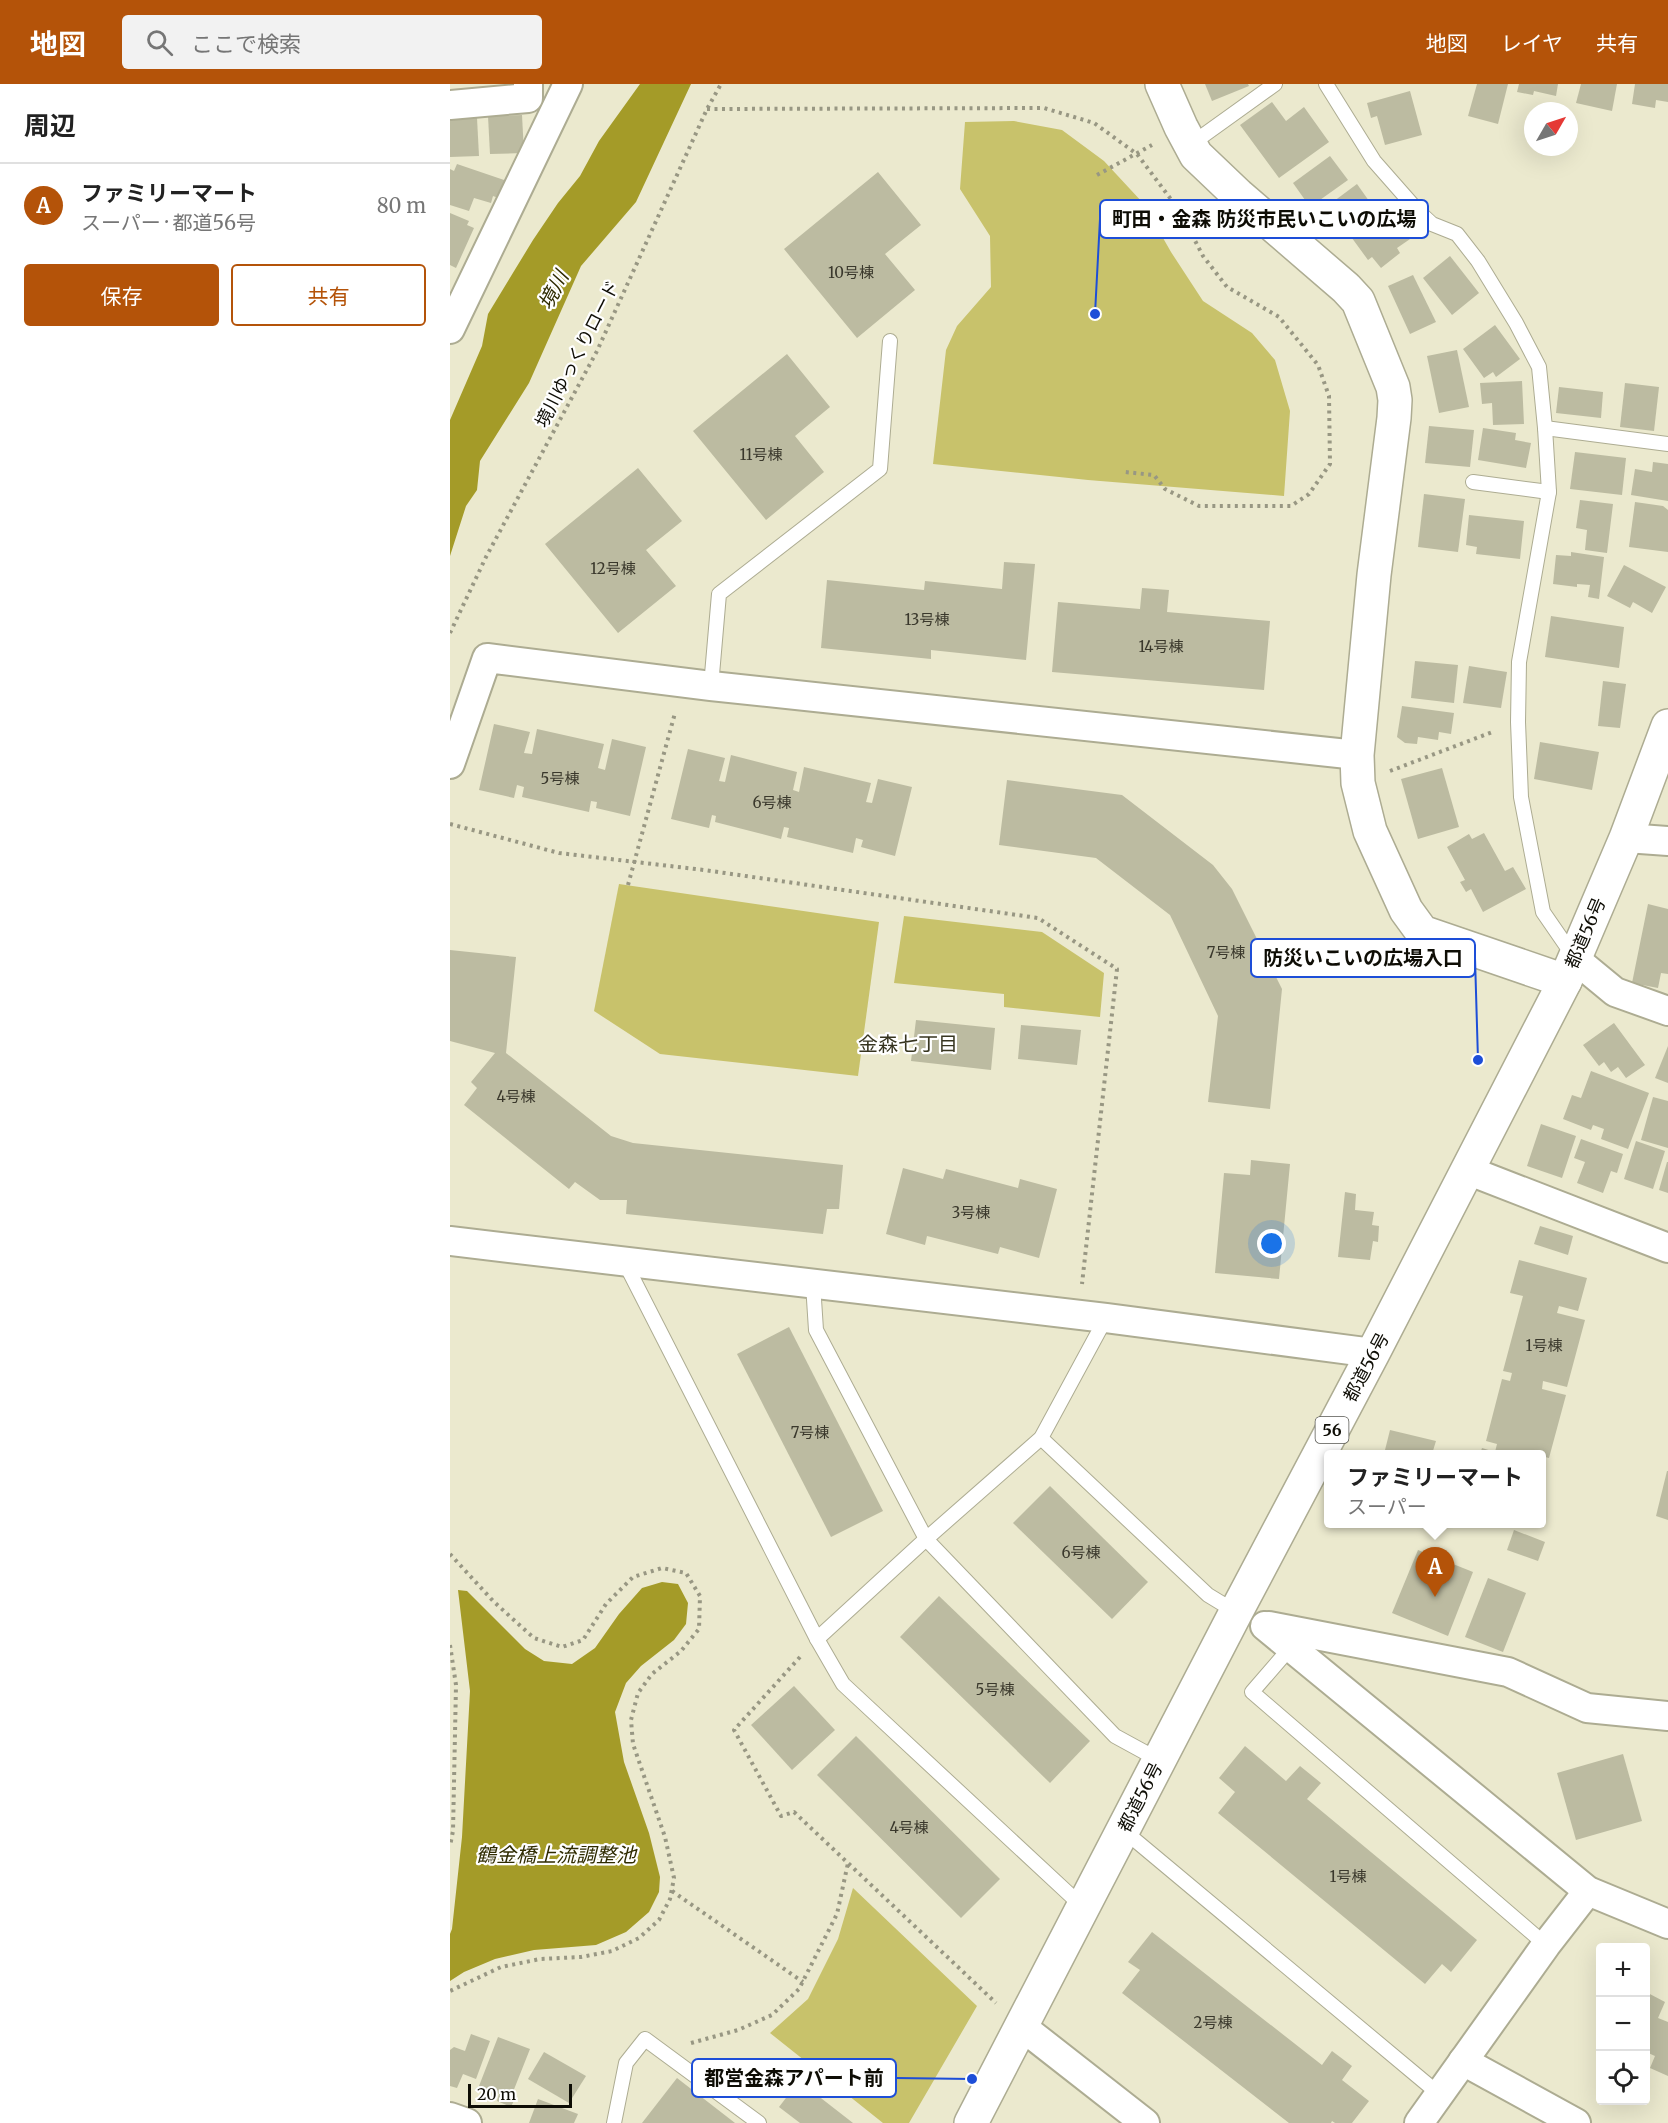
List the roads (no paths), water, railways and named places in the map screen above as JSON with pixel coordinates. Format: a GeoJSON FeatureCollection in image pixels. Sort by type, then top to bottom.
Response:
{"type":"FeatureCollection","features":[{"type":"Feature","properties":{"kind":"main road"},"geometry":{"type":"LineString","coordinates":[[1162,84],[1196,155],[1223,182],[1346,288],[1358,301],[1393,387],[1394,418],[1374,575],[1358,769],[1370,831],[1406,910],[1422,932],[1570,970]]}},
{"type":"Feature","properties":{"kind":"main road","name":"都道56号"},"geometry":{"type":"LineString","coordinates":[[971,2123],[1570,970],[1626,838],[1668,726]]}},
{"type":"Feature","properties":{"kind":"street"},"geometry":{"type":"LineString","coordinates":[[450,105],[528,98],[528,84]]}},
{"type":"Feature","properties":{"kind":"street"},"geometry":{"type":"LineString","coordinates":[[450,329],[459,289],[568,84]]}},
{"type":"Feature","properties":{"kind":"street"},"geometry":{"type":"LineString","coordinates":[[450,764],[487,658],[1358,769]]}},
{"type":"Feature","properties":{"kind":"street"},"geometry":{"type":"LineString","coordinates":[[1626,838],[1668,841]]}},
{"type":"Feature","properties":{"kind":"street"},"geometry":{"type":"LineString","coordinates":[[1570,970],[1615,992],[1668,1011]]}},
{"type":"Feature","properties":{"kind":"street"},"geometry":{"type":"LineString","coordinates":[[1467,1170],[1668,1248]]}},
{"type":"Feature","properties":{"kind":"street"},"geometry":{"type":"LineString","coordinates":[[450,1241],[1093,1316],[1373,1353]]}},
{"type":"Feature","properties":{"kind":"street"},"geometry":{"type":"LineString","coordinates":[[1236,1612],[1265,1626],[1588,1891],[1668,1924]]}},
{"type":"Feature","properties":{"kind":"street"},"geometry":{"type":"LineString","coordinates":[[1265,1626],[1508,1672],[1587,1708],[1668,1716]]}},
{"type":"Feature","properties":{"kind":"street"},"geometry":{"type":"LineString","coordinates":[[1419,2123],[1546,1945],[1588,1891]]}},
{"type":"Feature","properties":{"kind":"street"},"geometry":{"type":"LineString","coordinates":[[1021,2026],[1144,2123]]}},
{"type":"Feature","properties":{"kind":"street"},"geometry":{"type":"LineString","coordinates":[[1463,2061],[1576,2123]]}},
{"type":"Feature","properties":{"kind":"street"},"geometry":{"type":"LineString","coordinates":[[450,2117],[466,2123]]}},
{"type":"Feature","properties":{"kind":"lane"},"geometry":{"type":"LineString","coordinates":[[1190,145],[1275,84]]}},
{"type":"Feature","properties":{"kind":"lane"},"geometry":{"type":"LineString","coordinates":[[1326,84],[1382,169],[1418,211],[1432,224],[1457,234],[1478,261],[1516,323],[1539,367],[1549,492],[1519,662],[1518,722],[1521,796],[1544,912],[1570,970]]}},
{"type":"Feature","properties":{"kind":"lane"},"geometry":{"type":"LineString","coordinates":[[711,686],[718,594],[880,469],[890,341]]}},
{"type":"Feature","properties":{"kind":"lane"},"geometry":{"type":"LineString","coordinates":[[1545,428],[1668,444]]}},
{"type":"Feature","properties":{"kind":"lane"},"geometry":{"type":"LineString","coordinates":[[1473,482],[1549,492]]}},
{"type":"Feature","properties":{"kind":"lane"},"geometry":{"type":"LineString","coordinates":[[624,1261],[817,1639],[843,1684],[1083,1907]]}},
{"type":"Feature","properties":{"kind":"lane"},"geometry":{"type":"LineString","coordinates":[[813,1284],[816,1330],[926,1539],[1115,1736],[1159,1760]]}},
{"type":"Feature","properties":{"kind":"lane"},"geometry":{"type":"LineString","coordinates":[[817,1639],[1041,1438],[1093,1316]]}},
{"type":"Feature","properties":{"kind":"lane"},"geometry":{"type":"LineString","coordinates":[[1041,1438],[1208,1595],[1236,1612]]}},
{"type":"Feature","properties":{"kind":"lane"},"geometry":{"type":"LineString","coordinates":[[1291,1647],[1252,1692],[1546,1945]]}},
{"type":"Feature","properties":{"kind":"lane"},"geometry":{"type":"LineString","coordinates":[[1123,1830],[1439,2094]]}},
{"type":"Feature","properties":{"kind":"lane"},"geometry":{"type":"LineString","coordinates":[[614,2123],[626,2063],[645,2038],[759,2123]]}},
{"type":"Feature","properties":{"kind":"water","name":"境川"},"geometry":{"type":"Polygon","coordinates":[[[640,84],[691,84],[636,202],[581,266],[529,383],[480,461],[477,490],[466,506],[450,556],[450,420],[482,346],[488,314],[533,240],[580,176],[599,141],[640,84]]]}},
{"type":"Feature","properties":{"kind":"water","name":"鶴金橋上流調整池"},"geometry":{"type":"Polygon","coordinates":[[[662,1582],[678,1584],[688,1603],[686,1624],[674,1640],[641,1666],[626,1683],[615,1712],[624,1762],[649,1833],[660,1877],[659,1892],[649,1912],[626,1932],[596,1945],[534,1950],[495,1959],[464,1972],[450,1981],[450,1934],[462,1837],[470,1691],[458,1590],[467,1591],[525,1649],[544,1661],[572,1664],[595,1648],[619,1614],[642,1588],[662,1582]]]}},
{"type":"Feature","properties":{"kind":"place","name":"町田・金森 防災市民いこいの広場"},"geometry":{"type":"Point","coordinates":[1095,314]}},
{"type":"Feature","properties":{"kind":"place","name":"防災いこいの広場入口"},"geometry":{"type":"Point","coordinates":[1478,1060]}},
{"type":"Feature","properties":{"kind":"place","name":"ファミリーマート"},"geometry":{"type":"Point","coordinates":[1435,1597]}},
{"type":"Feature","properties":{"kind":"place","name":"都営金森アパート前"},"geometry":{"type":"Point","coordinates":[972,2079]}},
{"type":"Feature","properties":{"kind":"district","name":"金森七丁目"},"geometry":{"type":"Point","coordinates":[908,1043]}}]}
